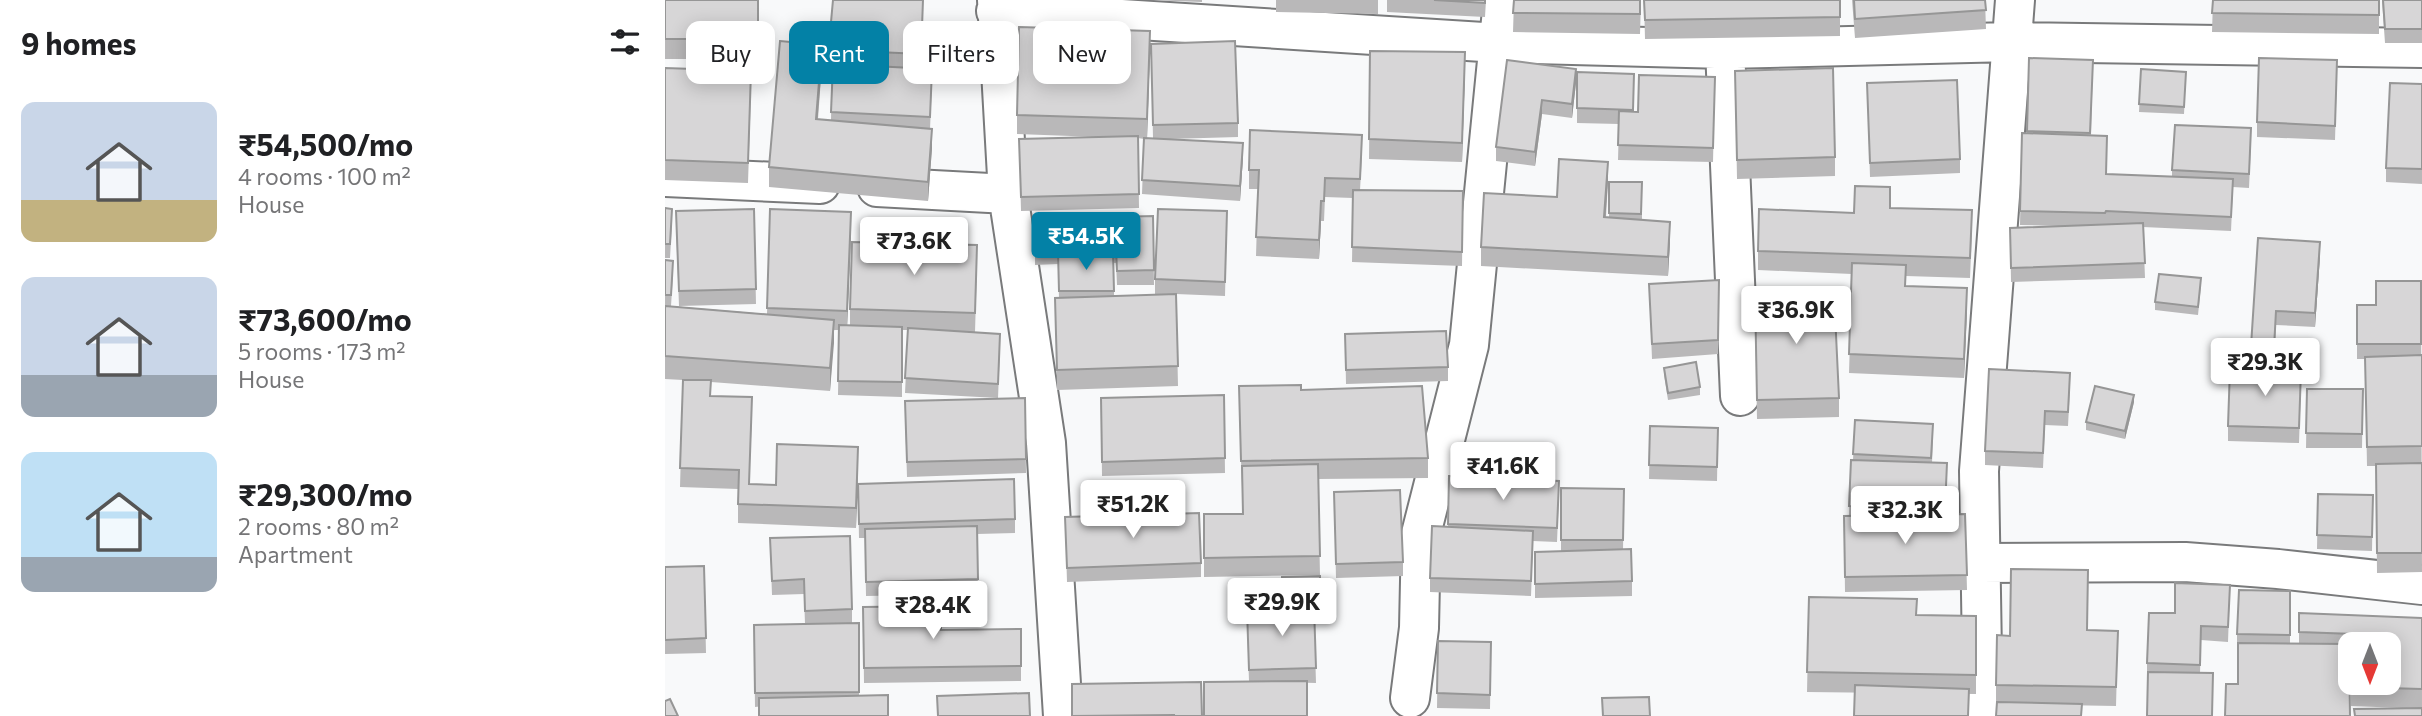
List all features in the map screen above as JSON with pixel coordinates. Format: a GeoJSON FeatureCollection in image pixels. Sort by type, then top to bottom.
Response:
{"type":"FeatureCollection","features":[{"type":"Feature","properties":{"kind":"street"},"geometry":{"type":"LineString","coordinates":[[1411,698],[1419,628],[1421,534],[1469,345],[1503,0]]}},
{"type":"Feature","properties":{"kind":"street"},"geometry":{"type":"LineString","coordinates":[[1983,716],[1979,471],[2015,0]]}},
{"type":"Feature","properties":{"kind":"street"},"geometry":{"type":"LineString","coordinates":[[1063,716],[1046,443],[1008,194],[997,5],[1499,43],[1725,49],[2011,42],[2422,48]]}},
{"type":"Feature","properties":{"kind":"street"},"geometry":{"type":"LineString","coordinates":[[1725,49],[1740,396]]}},
{"type":"Feature","properties":{"kind":"street"},"geometry":{"type":"LineString","coordinates":[[665,177],[1008,194]]}},
{"type":"Feature","properties":{"kind":"street"},"geometry":{"type":"LineString","coordinates":[[1979,563],[2185,562],[2422,585]]}},
{"type":"Feature","properties":{"kind":"building"},"geometry":{"type":"Polygon","coordinates":[[[665,0],[758,0],[758,21],[686,21],[686,39],[665,39],[665,0]]]}},
{"type":"Feature","properties":{"kind":"building"},"geometry":{"type":"Polygon","coordinates":[[[833,0],[923,0],[922,21],[903,21],[903,53],[889,53],[889,21],[831,21],[833,0]]]}},
{"type":"Feature","properties":{"kind":"building"},"geometry":{"type":"Polygon","coordinates":[[[1434,0],[1485,0],[1485,3],[1434,0]]]}},
{"type":"Feature","properties":{"kind":"building"},"geometry":{"type":"Polygon","coordinates":[[[1514,0],[1640,0],[1640,14],[1513,13],[1514,0]]]}},
{"type":"Feature","properties":{"kind":"building"},"geometry":{"type":"Polygon","coordinates":[[[1644,0],[1840,0],[1840,17],[1645,20],[1644,0]]]}},
{"type":"Feature","properties":{"kind":"building"},"geometry":{"type":"Polygon","coordinates":[[[1854,0],[1985,0],[1986,10],[1855,19],[1854,0]]]}},
{"type":"Feature","properties":{"kind":"building"},"geometry":{"type":"Polygon","coordinates":[[[2213,0],[2379,0],[2379,15],[2212,13],[2213,0]]]}},
{"type":"Feature","properties":{"kind":"building"},"geometry":{"type":"Polygon","coordinates":[[[2383,0],[2422,0],[2422,29],[2385,29],[2383,0]]]}},
{"type":"Feature","properties":{"kind":"building"},"geometry":{"type":"Polygon","coordinates":[[[1019,27],[1033,27],[1033,84],[1131,84],[1131,30],[1150,31],[1147,119],[1017,115],[1019,27]]]}},
{"type":"Feature","properties":{"kind":"building"},"geometry":{"type":"Polygon","coordinates":[[[780,41],[789,42],[789,84],[819,84],[816,119],[932,129],[928,182],[769,167],[780,41]]]}},
{"type":"Feature","properties":{"kind":"building"},"geometry":{"type":"Polygon","coordinates":[[[1235,41],[1238,123],[1153,125],[1151,44],[1235,41]]]}},
{"type":"Feature","properties":{"kind":"building"},"geometry":{"type":"Polygon","coordinates":[[[1370,51],[1465,52],[1462,143],[1369,139],[1370,51]]]}},
{"type":"Feature","properties":{"kind":"building"},"geometry":{"type":"Polygon","coordinates":[[[2029,58],[2093,60],[2090,133],[2027,131],[2029,58]]]}},
{"type":"Feature","properties":{"kind":"building"},"geometry":{"type":"Polygon","coordinates":[[[2259,58],[2337,60],[2335,126],[2257,122],[2259,58]]]}},
{"type":"Feature","properties":{"kind":"building"},"geometry":{"type":"Polygon","coordinates":[[[1507,60],[1576,69],[1572,104],[1542,100],[1535,152],[1496,147],[1507,60]]]}},
{"type":"Feature","properties":{"kind":"building"},"geometry":{"type":"Polygon","coordinates":[[[889,67],[903,68],[903,84],[931,84],[930,117],[831,112],[832,84],[889,84],[889,67]]]}},
{"type":"Feature","properties":{"kind":"building"},"geometry":{"type":"Polygon","coordinates":[[[665,68],[686,69],[686,84],[751,84],[748,163],[665,160],[665,68]]]}},
{"type":"Feature","properties":{"kind":"building"},"geometry":{"type":"Polygon","coordinates":[[[1833,68],[1835,157],[1737,160],[1735,71],[1833,68]]]}},
{"type":"Feature","properties":{"kind":"building"},"geometry":{"type":"Polygon","coordinates":[[[2141,69],[2186,72],[2184,107],[2139,104],[2141,69]]]}},
{"type":"Feature","properties":{"kind":"building"},"geometry":{"type":"Polygon","coordinates":[[[1577,72],[1634,74],[1633,110],[1577,108],[1577,72]]]}},
{"type":"Feature","properties":{"kind":"building"},"geometry":{"type":"Polygon","coordinates":[[[1639,75],[1715,77],[1713,148],[1618,145],[1619,111],[1638,112],[1639,75]]]}},
{"type":"Feature","properties":{"kind":"building"},"geometry":{"type":"Polygon","coordinates":[[[1957,80],[1960,159],[1870,163],[1867,83],[1957,80]]]}},
{"type":"Feature","properties":{"kind":"building"},"geometry":{"type":"Polygon","coordinates":[[[2390,83],[2422,84],[2422,169],[2386,168],[2390,83]]]}},
{"type":"Feature","properties":{"kind":"building"},"geometry":{"type":"Polygon","coordinates":[[[2175,125],[2251,128],[2249,174],[2172,170],[2175,125]]]}},
{"type":"Feature","properties":{"kind":"building"},"geometry":{"type":"Polygon","coordinates":[[[1250,130],[1362,135],[1360,179],[1325,178],[1319,240],[1256,237],[1259,170],[1249,170],[1250,130]]]}},
{"type":"Feature","properties":{"kind":"building"},"geometry":{"type":"Polygon","coordinates":[[[2022,133],[2107,136],[2106,174],[2233,179],[2231,217],[2106,211],[2020,211],[2022,133]]]}},
{"type":"Feature","properties":{"kind":"building"},"geometry":{"type":"Polygon","coordinates":[[[1138,136],[1139,194],[1021,197],[1019,139],[1138,136]]]}},
{"type":"Feature","properties":{"kind":"building"},"geometry":{"type":"Polygon","coordinates":[[[1144,138],[1243,143],[1240,186],[1142,180],[1144,138]]]}},
{"type":"Feature","properties":{"kind":"building"},"geometry":{"type":"Polygon","coordinates":[[[1559,159],[1608,162],[1604,217],[1670,222],[1668,257],[1481,247],[1484,193],[1557,197],[1559,159]]]}},
{"type":"Feature","properties":{"kind":"building"},"geometry":{"type":"Polygon","coordinates":[[[1609,182],[1642,182],[1641,214],[1609,213],[1609,182]]]}},
{"type":"Feature","properties":{"kind":"building"},"geometry":{"type":"Polygon","coordinates":[[[1855,186],[1890,187],[1890,208],[1972,210],[1970,258],[1758,251],[1759,209],[1854,213],[1855,186]]]}},
{"type":"Feature","properties":{"kind":"building"},"geometry":{"type":"Polygon","coordinates":[[[1353,190],[1463,191],[1462,252],[1352,247],[1353,190]]]}},
{"type":"Feature","properties":{"kind":"building"},"geometry":{"type":"Polygon","coordinates":[[[665,208],[672,209],[670,244],[665,244],[665,208]]]}},
{"type":"Feature","properties":{"kind":"building"},"geometry":{"type":"Polygon","coordinates":[[[754,209],[756,289],[679,291],[676,211],[754,209]]]}},
{"type":"Feature","properties":{"kind":"building"},"geometry":{"type":"Polygon","coordinates":[[[770,209],[851,212],[847,311],[767,308],[770,209]]]}},
{"type":"Feature","properties":{"kind":"building"},"geometry":{"type":"Polygon","coordinates":[[[1158,209],[1227,211],[1225,282],[1155,279],[1158,209]]]}},
{"type":"Feature","properties":{"kind":"building"},"geometry":{"type":"Polygon","coordinates":[[[1153,216],[1154,270],[1117,271],[1116,248],[1035,250],[1035,219],[1153,216]]]}},
{"type":"Feature","properties":{"kind":"building"},"geometry":{"type":"Polygon","coordinates":[[[2143,223],[2145,263],[2011,268],[2010,228],[2143,223]]]}},
{"type":"Feature","properties":{"kind":"building"},"geometry":{"type":"Polygon","coordinates":[[[2258,238],[2320,242],[2315,313],[2276,311],[2274,348],[2251,346],[2258,238]]]}},
{"type":"Feature","properties":{"kind":"building"},"geometry":{"type":"Polygon","coordinates":[[[852,242],[977,245],[975,313],[850,309],[852,242]]]}},
{"type":"Feature","properties":{"kind":"building"},"geometry":{"type":"Polygon","coordinates":[[[1058,252],[1113,252],[1114,291],[1059,291],[1058,252]]]}},
{"type":"Feature","properties":{"kind":"building"},"geometry":{"type":"Polygon","coordinates":[[[665,260],[673,261],[671,295],[665,295],[665,260]]]}},
{"type":"Feature","properties":{"kind":"building"},"geometry":{"type":"Polygon","coordinates":[[[1852,263],[1906,265],[1905,286],[1967,288],[1964,359],[1849,354],[1852,263]]]}},
{"type":"Feature","properties":{"kind":"building"},"geometry":{"type":"Polygon","coordinates":[[[2159,274],[2201,278],[2198,307],[2155,302],[2159,274]]]}},
{"type":"Feature","properties":{"kind":"building"},"geometry":{"type":"Polygon","coordinates":[[[1719,280],[1718,340],[1652,344],[1649,284],[1719,280]]]}},
{"type":"Feature","properties":{"kind":"building"},"geometry":{"type":"Polygon","coordinates":[[[2376,281],[2421,281],[2421,344],[2357,344],[2357,305],[2376,305],[2376,281]]]}},
{"type":"Feature","properties":{"kind":"building"},"geometry":{"type":"Polygon","coordinates":[[[1834,292],[1839,398],[1757,400],[1755,293],[1834,292]]]}},
{"type":"Feature","properties":{"kind":"building"},"geometry":{"type":"Polygon","coordinates":[[[1176,294],[1178,366],[1057,370],[1055,298],[1176,294]]]}},
{"type":"Feature","properties":{"kind":"building"},"geometry":{"type":"Polygon","coordinates":[[[665,306],[834,320],[830,368],[665,356],[665,306]]]}},
{"type":"Feature","properties":{"kind":"building"},"geometry":{"type":"Polygon","coordinates":[[[839,325],[902,327],[902,382],[838,381],[839,325]]]}},
{"type":"Feature","properties":{"kind":"building"},"geometry":{"type":"Polygon","coordinates":[[[908,328],[1000,334],[998,384],[905,378],[908,328]]]}},
{"type":"Feature","properties":{"kind":"building"},"geometry":{"type":"Polygon","coordinates":[[[1446,331],[1448,367],[1346,370],[1345,334],[1446,331]]]}},
{"type":"Feature","properties":{"kind":"building"},"geometry":{"type":"Polygon","coordinates":[[[2422,355],[2422,446],[2367,447],[2365,357],[2422,355]]]}},
{"type":"Feature","properties":{"kind":"building"},"geometry":{"type":"Polygon","coordinates":[[[1696,362],[1700,387],[1668,393],[1664,368],[1696,362]]]}},
{"type":"Feature","properties":{"kind":"building"},"geometry":{"type":"Polygon","coordinates":[[[2230,368],[2301,370],[2299,428],[2228,426],[2230,368]]]}},
{"type":"Feature","properties":{"kind":"building"},"geometry":{"type":"Polygon","coordinates":[[[1989,369],[2070,373],[2068,412],[2045,411],[2043,453],[1985,451],[1989,369]]]}},
{"type":"Feature","properties":{"kind":"building"},"geometry":{"type":"Polygon","coordinates":[[[683,380],[711,380],[710,396],[752,397],[749,484],[776,485],[777,444],[858,447],[856,508],[738,504],[739,470],[680,468],[683,380]]]}},
{"type":"Feature","properties":{"kind":"building"},"geometry":{"type":"Polygon","coordinates":[[[1301,385],[1301,390],[1422,386],[1428,458],[1241,461],[1239,386],[1301,385]]]}},
{"type":"Feature","properties":{"kind":"building"},"geometry":{"type":"Polygon","coordinates":[[[2095,386],[2134,395],[2125,431],[2086,422],[2095,386]]]}},
{"type":"Feature","properties":{"kind":"building"},"geometry":{"type":"Polygon","coordinates":[[[2307,389],[2363,389],[2362,434],[2306,433],[2307,389]]]}},
{"type":"Feature","properties":{"kind":"building"},"geometry":{"type":"Polygon","coordinates":[[[1224,395],[1225,458],[1102,462],[1101,398],[1224,395]]]}},
{"type":"Feature","properties":{"kind":"building"},"geometry":{"type":"Polygon","coordinates":[[[1025,398],[1026,459],[907,462],[905,401],[1025,398]]]}},
{"type":"Feature","properties":{"kind":"building"},"geometry":{"type":"Polygon","coordinates":[[[1855,420],[1933,424],[1931,458],[1853,454],[1855,420]]]}},
{"type":"Feature","properties":{"kind":"building"},"geometry":{"type":"Polygon","coordinates":[[[1650,426],[1718,428],[1717,467],[1649,465],[1650,426]]]}},
{"type":"Feature","properties":{"kind":"building"},"geometry":{"type":"Polygon","coordinates":[[[1851,460],[1947,463],[1945,509],[1849,506],[1851,460]]]}},
{"type":"Feature","properties":{"kind":"building"},"geometry":{"type":"Polygon","coordinates":[[[2422,463],[2422,553],[2377,553],[2376,464],[2422,463]]]}},
{"type":"Feature","properties":{"kind":"building"},"geometry":{"type":"Polygon","coordinates":[[[1318,464],[1320,556],[1204,558],[1204,514],[1243,514],[1242,466],[1318,464]]]}},
{"type":"Feature","properties":{"kind":"building"},"geometry":{"type":"Polygon","coordinates":[[[1449,476],[1559,481],[1557,528],[1448,524],[1449,476]]]}},
{"type":"Feature","properties":{"kind":"building"},"geometry":{"type":"Polygon","coordinates":[[[1014,479],[1015,519],[859,524],[858,484],[1014,479]]]}},
{"type":"Feature","properties":{"kind":"building"},"geometry":{"type":"Polygon","coordinates":[[[1561,488],[1624,489],[1623,540],[1561,540],[1561,488]]]}},
{"type":"Feature","properties":{"kind":"building"},"geometry":{"type":"Polygon","coordinates":[[[1400,490],[1403,562],[1336,564],[1334,492],[1400,490]]]}},
{"type":"Feature","properties":{"kind":"building"},"geometry":{"type":"Polygon","coordinates":[[[2318,494],[2373,495],[2372,537],[2317,535],[2318,494]]]}},
{"type":"Feature","properties":{"kind":"building"},"geometry":{"type":"Polygon","coordinates":[[[1199,513],[1201,563],[1067,568],[1065,517],[1199,513]]]}},
{"type":"Feature","properties":{"kind":"building"},"geometry":{"type":"Polygon","coordinates":[[[1965,514],[1967,575],[1845,577],[1844,516],[1965,514]]]}},
{"type":"Feature","properties":{"kind":"building"},"geometry":{"type":"Polygon","coordinates":[[[977,526],[978,579],[866,582],[865,529],[977,526]]]}},
{"type":"Feature","properties":{"kind":"building"},"geometry":{"type":"Polygon","coordinates":[[[1432,526],[1533,531],[1531,581],[1430,578],[1432,526]]]}},
{"type":"Feature","properties":{"kind":"building"},"geometry":{"type":"Polygon","coordinates":[[[850,536],[852,609],[805,611],[804,579],[772,581],[770,538],[850,536]]]}},
{"type":"Feature","properties":{"kind":"building"},"geometry":{"type":"Polygon","coordinates":[[[1631,549],[1632,581],[1535,584],[1535,552],[1631,549]]]}},
{"type":"Feature","properties":{"kind":"building"},"geometry":{"type":"Polygon","coordinates":[[[704,566],[706,638],[665,640],[665,567],[704,566]]]}},
{"type":"Feature","properties":{"kind":"building"},"geometry":{"type":"Polygon","coordinates":[[[2011,569],[2088,570],[2087,630],[2118,631],[2116,687],[1996,685],[1997,635],[2010,636],[2011,569]]]}},
{"type":"Feature","properties":{"kind":"building"},"geometry":{"type":"Polygon","coordinates":[[[1320,576],[1320,609],[1314,609],[1314,606],[1282,607],[1282,577],[1320,576]]]}},
{"type":"Feature","properties":{"kind":"building"},"geometry":{"type":"Polygon","coordinates":[[[2175,583],[2230,585],[2228,627],[2201,626],[2200,665],[2147,663],[2149,613],[2175,613],[2175,583]]]}},
{"type":"Feature","properties":{"kind":"building"},"geometry":{"type":"Polygon","coordinates":[[[2239,590],[2290,591],[2290,635],[2237,634],[2239,590]]]}},
{"type":"Feature","properties":{"kind":"building"},"geometry":{"type":"Polygon","coordinates":[[[1809,597],[1917,599],[1916,615],[1976,616],[1976,675],[1807,672],[1809,597]]]}},
{"type":"Feature","properties":{"kind":"building"},"geometry":{"type":"Polygon","coordinates":[[[941,606],[941,630],[1021,629],[1021,666],[864,668],[863,607],[941,606]]]}},
{"type":"Feature","properties":{"kind":"building"},"geometry":{"type":"Polygon","coordinates":[[[1314,606],[1316,668],[1249,670],[1247,609],[1314,606]]]}},
{"type":"Feature","properties":{"kind":"building"},"geometry":{"type":"Polygon","coordinates":[[[2299,613],[2422,618],[2422,689],[2401,688],[2401,632],[2299,632],[2299,613]]]}},
{"type":"Feature","properties":{"kind":"building"},"geometry":{"type":"Polygon","coordinates":[[[859,623],[859,692],[755,693],[754,625],[859,623]]]}},
{"type":"Feature","properties":{"kind":"building"},"geometry":{"type":"Polygon","coordinates":[[[1438,641],[1491,642],[1490,695],[1437,693],[1438,641]]]}},
{"type":"Feature","properties":{"kind":"building"},"geometry":{"type":"Polygon","coordinates":[[[2238,643],[2338,644],[2338,695],[2350,695],[2350,716],[2225,716],[2226,684],[2238,684],[2238,643]]]}},
{"type":"Feature","properties":{"kind":"building"},"geometry":{"type":"Polygon","coordinates":[[[2148,672],[2213,673],[2212,716],[2147,716],[2148,672]]]}},
{"type":"Feature","properties":{"kind":"building"},"geometry":{"type":"Polygon","coordinates":[[[1307,681],[1307,716],[1204,716],[1204,682],[1307,681]]]}},
{"type":"Feature","properties":{"kind":"building"},"geometry":{"type":"Polygon","coordinates":[[[1201,682],[1202,716],[1072,716],[1072,684],[1201,682]]]}},
{"type":"Feature","properties":{"kind":"building"},"geometry":{"type":"Polygon","coordinates":[[[1855,685],[1969,689],[1968,716],[1854,716],[1855,685]]]}},
{"type":"Feature","properties":{"kind":"building"},"geometry":{"type":"Polygon","coordinates":[[[1029,693],[1030,716],[938,716],[937,696],[1029,693]]]}},
{"type":"Feature","properties":{"kind":"building"},"geometry":{"type":"Polygon","coordinates":[[[888,695],[888,716],[759,716],[759,698],[888,695]]]}},
{"type":"Feature","properties":{"kind":"building"},"geometry":{"type":"Polygon","coordinates":[[[1649,697],[1650,716],[1603,716],[1602,698],[1649,697]]]}},
{"type":"Feature","properties":{"kind":"building"},"geometry":{"type":"Polygon","coordinates":[[[670,699],[678,716],[665,716],[665,701],[670,699]]]}},
{"type":"Feature","properties":{"kind":"building"},"geometry":{"type":"Polygon","coordinates":[[[1997,702],[2082,704],[2081,716],[1996,716],[1997,702]]]}},
{"type":"Feature","properties":{"kind":"building"},"geometry":{"type":"Polygon","coordinates":[[[2422,708],[2422,716],[2355,716],[2354,709],[2422,708]]]}}]}
